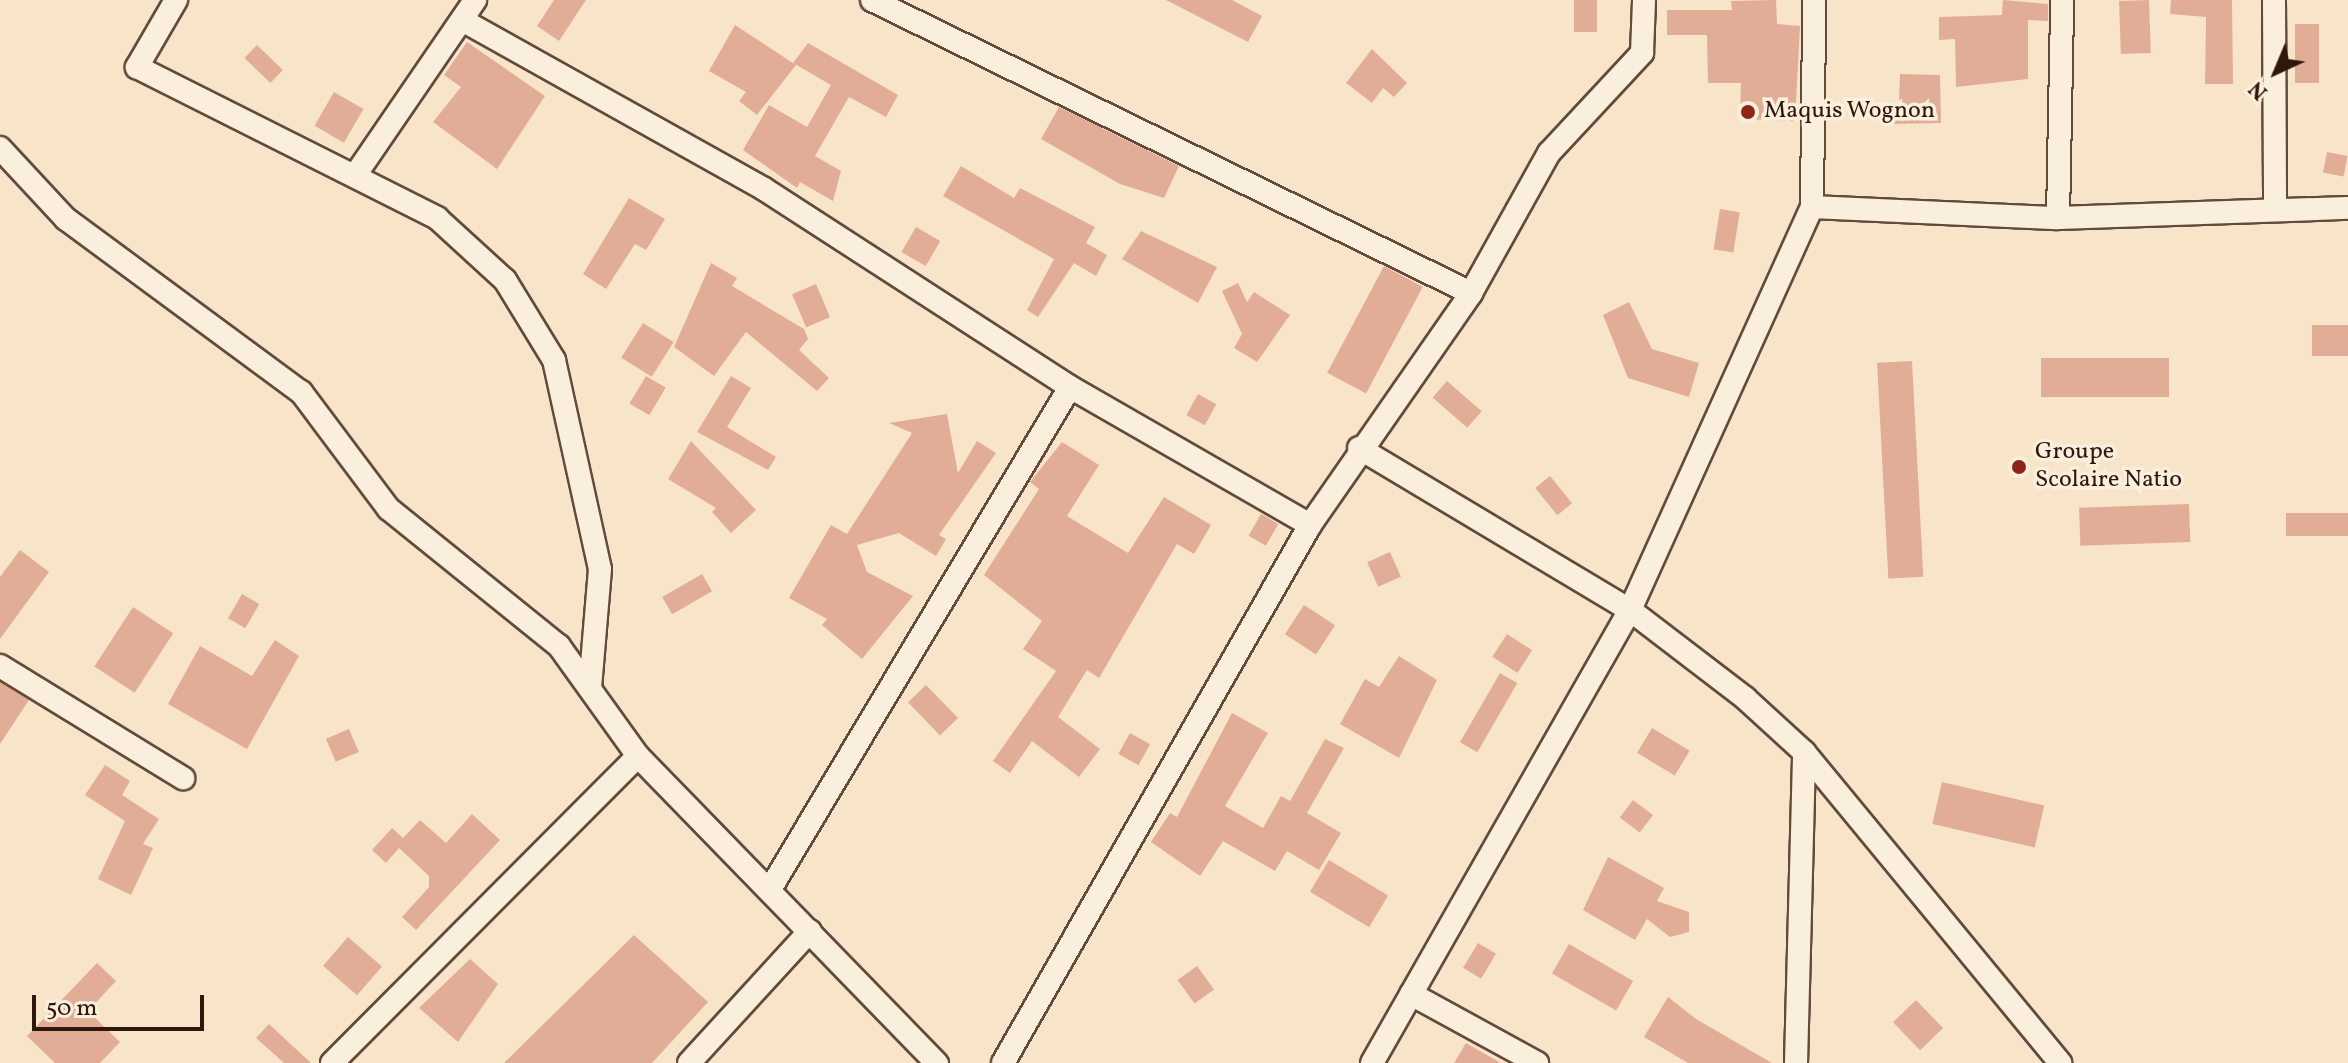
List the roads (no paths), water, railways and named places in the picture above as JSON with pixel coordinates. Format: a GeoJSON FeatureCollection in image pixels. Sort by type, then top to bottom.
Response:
{"type":"FeatureCollection","features":[{"type":"Feature","properties":{"kind":"street"},"geometry":{"type":"LineString","coordinates":[[176,0],[137,67],[356,174],[437,218],[505,280],[554,360],[600,569],[590,688]]}},
{"type":"Feature","properties":{"kind":"street"},"geometry":{"type":"LineString","coordinates":[[356,174],[475,0]]}},
{"type":"Feature","properties":{"kind":"street"},"geometry":{"type":"LineString","coordinates":[[872,0],[1471,293]]}},
{"type":"Feature","properties":{"kind":"street"},"geometry":{"type":"LineString","coordinates":[[1003,1063],[1310,525],[1359,448],[1471,293],[1549,153],[1642,53],[1644,0]]}},
{"type":"Feature","properties":{"kind":"street"},"geometry":{"type":"LineString","coordinates":[[1372,1063],[1630,610],[1812,207],[1814,0]]}},
{"type":"Feature","properties":{"kind":"street"},"geometry":{"type":"LineString","coordinates":[[2058,218],[2062,0]]}},
{"type":"Feature","properties":{"kind":"street"},"geometry":{"type":"LineString","coordinates":[[2274,0],[2275,210]]}},
{"type":"Feature","properties":{"kind":"street"},"geometry":{"type":"LineString","coordinates":[[462,20],[764,189],[1070,387],[1310,525]]}},
{"type":"Feature","properties":{"kind":"street"},"geometry":{"type":"LineString","coordinates":[[0,148],[66,219],[301,392],[389,509],[559,646],[638,756],[772,886],[810,931],[937,1063]]}},
{"type":"Feature","properties":{"kind":"street"},"geometry":{"type":"LineString","coordinates":[[1812,207],[2058,218],[2348,208]]}},
{"type":"Feature","properties":{"kind":"street"},"geometry":{"type":"LineString","coordinates":[[772,886],[1070,387]]}},
{"type":"Feature","properties":{"kind":"street"},"geometry":{"type":"LineString","coordinates":[[1359,448],[1630,610],[1804,752],[2060,1063]]}},
{"type":"Feature","properties":{"kind":"street"},"geometry":{"type":"LineString","coordinates":[[0,666],[183,778]]}},
{"type":"Feature","properties":{"kind":"street"},"geometry":{"type":"LineString","coordinates":[[1796,1063],[1804,752]]}},
{"type":"Feature","properties":{"kind":"street"},"geometry":{"type":"LineString","coordinates":[[332,1063],[638,756]]}},
{"type":"Feature","properties":{"kind":"street"},"geometry":{"type":"LineString","coordinates":[[689,1063],[810,931]]}},
{"type":"Feature","properties":{"kind":"street"},"geometry":{"type":"LineString","coordinates":[[1411,994],[1537,1063]]}},
{"type":"Feature","properties":{"kind":"place","name":"Maquis Wognon"},"geometry":{"type":"Point","coordinates":[1748,112]}},
{"type":"Feature","properties":{"kind":"place","name":"Groupe Scolaire Natio"},"geometry":{"type":"Point","coordinates":[2019,467]}}]}
